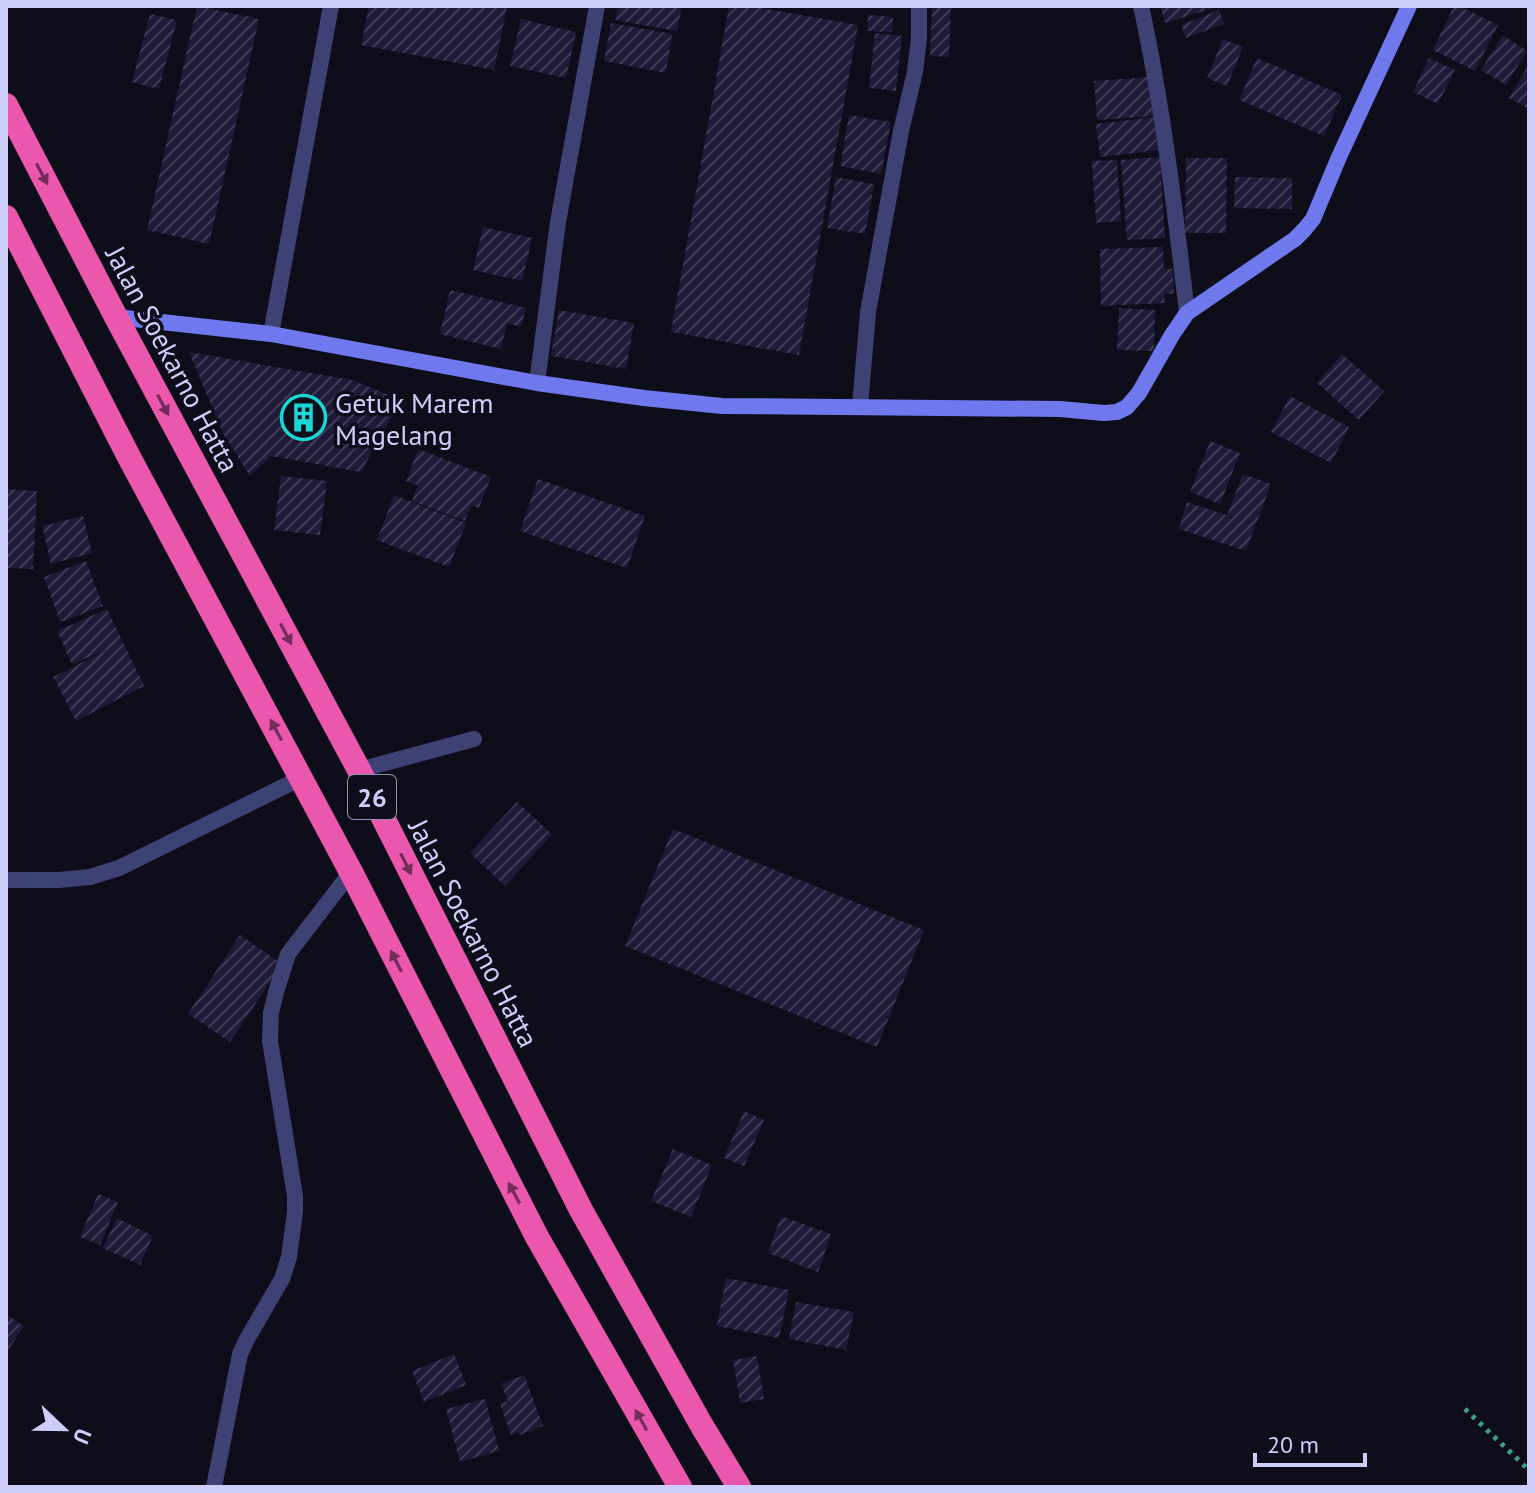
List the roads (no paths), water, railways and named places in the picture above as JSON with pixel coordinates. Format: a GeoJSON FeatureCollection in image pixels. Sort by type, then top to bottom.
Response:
{"type":"FeatureCollection","features":[{"type":"Feature","properties":{"kind":"highway","name":"Jalan Soekarno Hatta"},"geometry":{"type":"LineString","coordinates":[[6,105],[359,770],[581,1210],[739,1487]]}},
{"type":"Feature","properties":{"kind":"highway","name":"26"},"geometry":{"type":"LineString","coordinates":[[6,217],[12,242],[351,872],[537,1237],[680,1487]]}},
{"type":"Feature","properties":{"kind":"street"},"geometry":{"type":"LineString","coordinates":[[271,334],[331,6]]}},
{"type":"Feature","properties":{"kind":"street"},"geometry":{"type":"LineString","coordinates":[[537,383],[558,222],[597,6]]}},
{"type":"Feature","properties":{"kind":"street"},"geometry":{"type":"LineString","coordinates":[[860,406],[868,312],[901,131],[915,72],[919,6]]}},
{"type":"Feature","properties":{"kind":"street"},"geometry":{"type":"LineString","coordinates":[[1141,6],[1152,56],[1187,313]]}},
{"type":"Feature","properties":{"kind":"street"},"geometry":{"type":"LineString","coordinates":[[116,317],[271,334],[537,383],[722,406],[1117,412],[1127,407],[1139,393],[1187,313],[1295,239],[1313,219],[1409,6]]}},
{"type":"Feature","properties":{"kind":"street"},"geometry":{"type":"LineString","coordinates":[[359,770],[474,739]]}},
{"type":"Feature","properties":{"kind":"street"},"geometry":{"type":"LineString","coordinates":[[6,880],[90,877],[119,868],[301,778]]}},
{"type":"Feature","properties":{"kind":"street"},"geometry":{"type":"LineString","coordinates":[[214,1487],[240,1354],[282,1279],[293,1234],[295,1196],[270,1041],[273,1002],[288,954],[351,872]]}},
{"type":"Feature","properties":{"kind":"place","name":"Getuk Marem Magelang"},"geometry":{"type":"Point","coordinates":[304,418]}}]}
